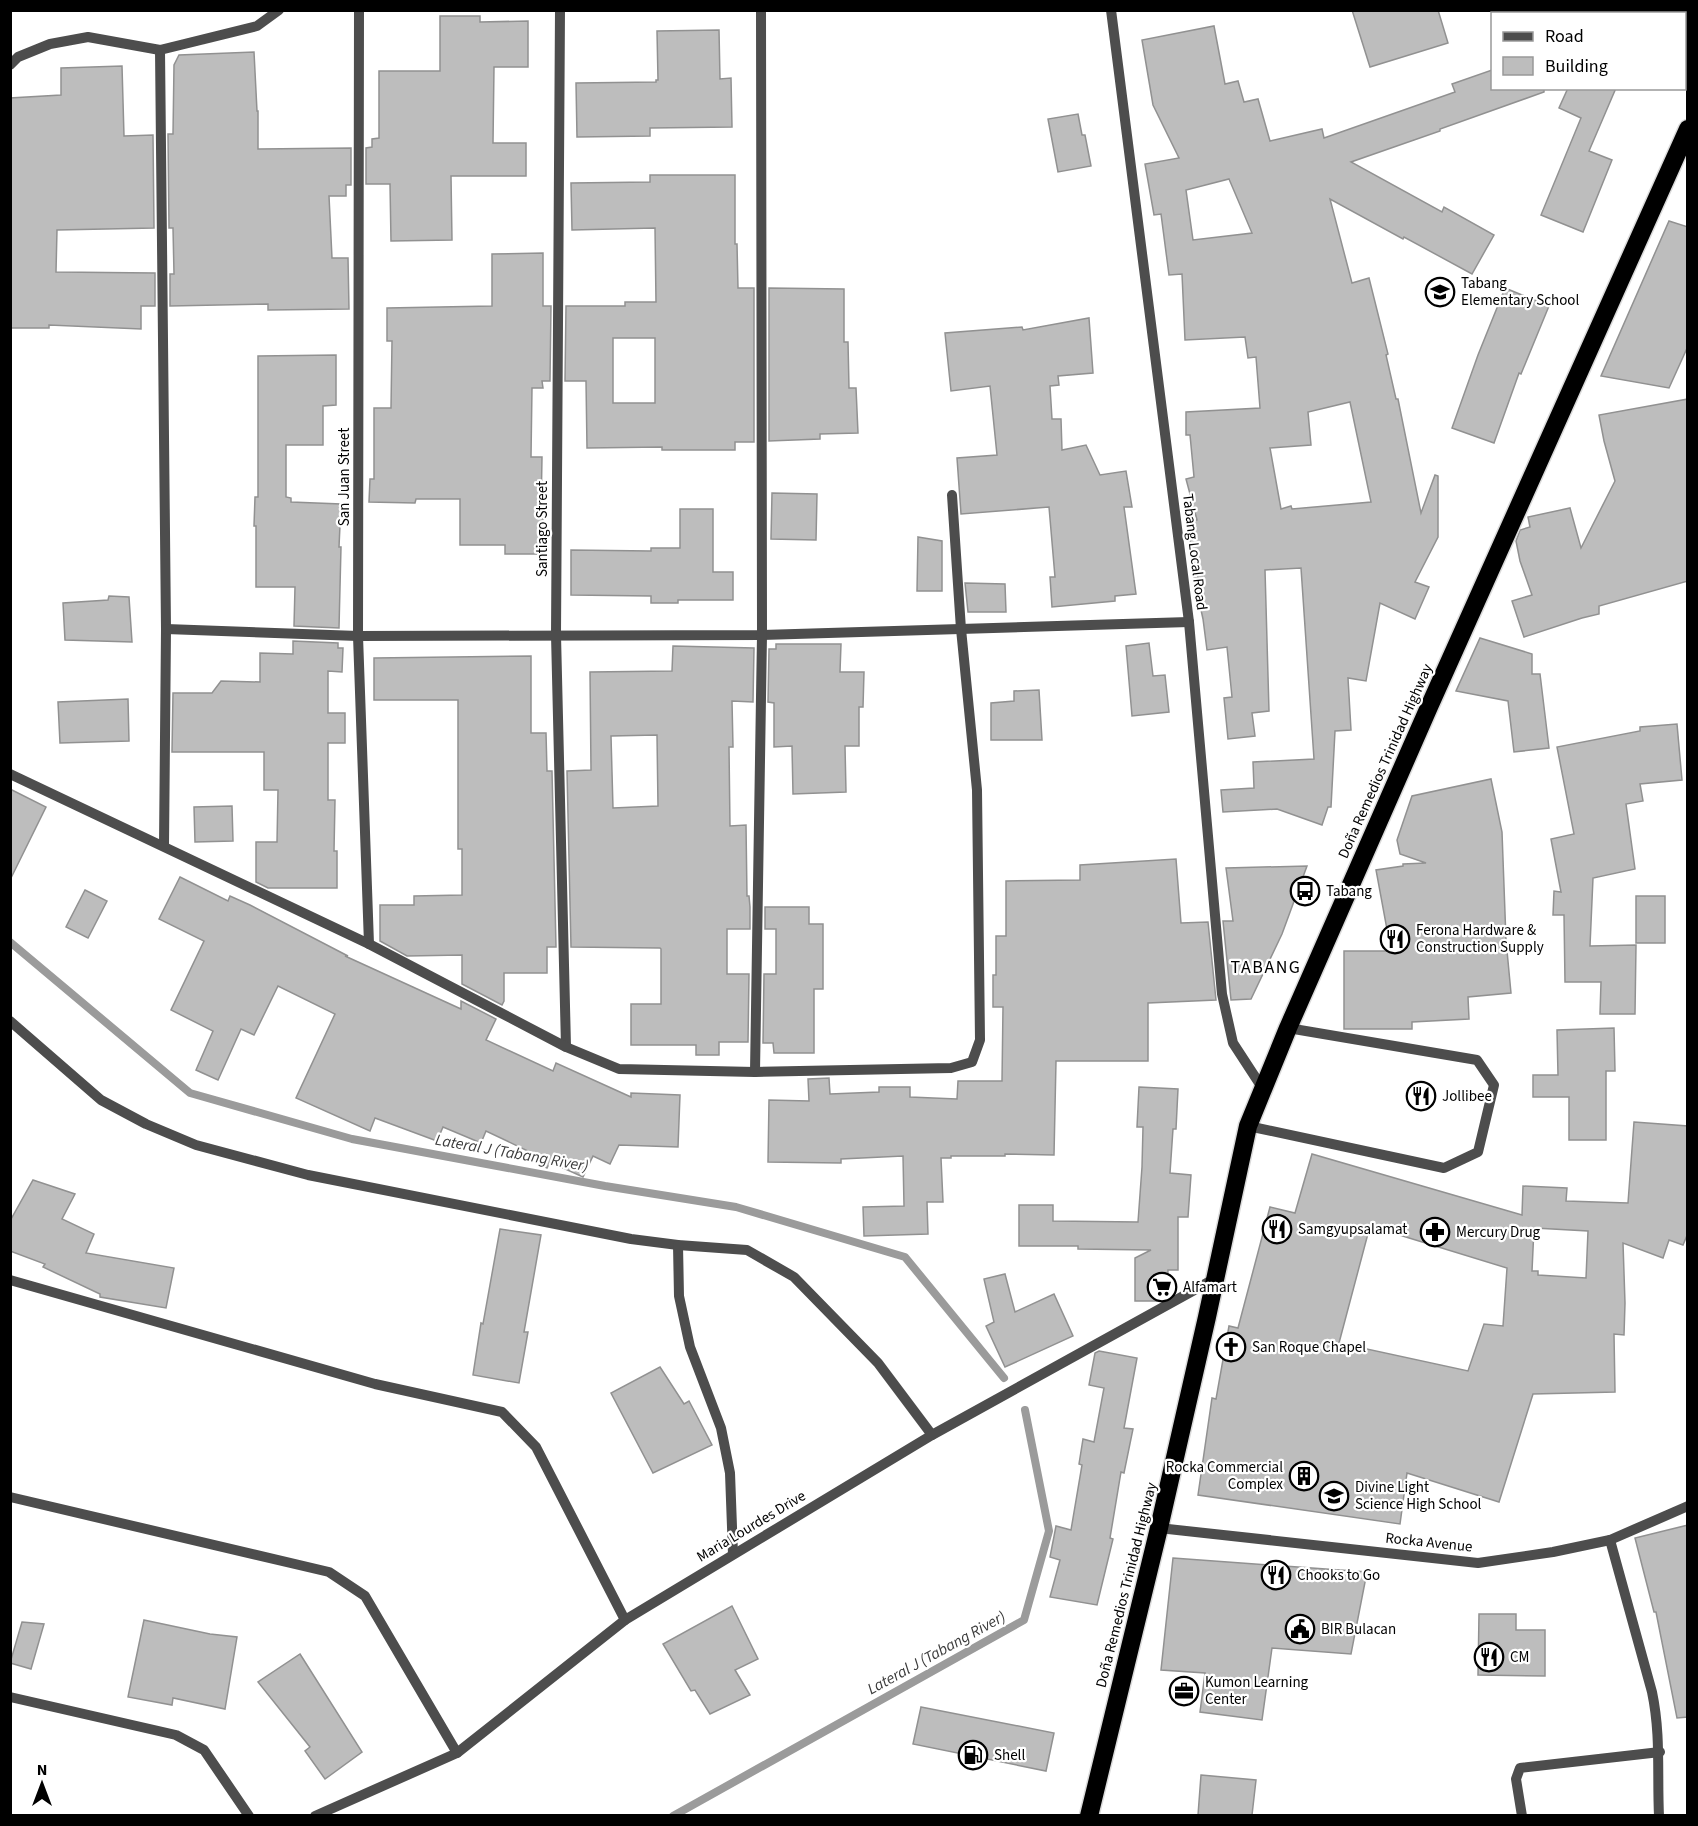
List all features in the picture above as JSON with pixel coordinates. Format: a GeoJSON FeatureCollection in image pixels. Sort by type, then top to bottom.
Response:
{"type":"FeatureCollection","features":[{"type":"Feature","properties":{"kind":"highway","name":"Doña Remedios Trinidad Highway"},"geometry":{"type":"LineString","coordinates":[[1089,1815],[1159,1528],[1248,1126],[1288,1028],[1429,707],[1688,129]]}},
{"type":"Feature","properties":{"kind":"street"},"geometry":{"type":"LineString","coordinates":[[10,65],[18,57],[50,44],[88,37],[160,50],[257,26],[279,10]]}},
{"type":"Feature","properties":{"kind":"street","name":"San Juan Street"},"geometry":{"type":"LineString","coordinates":[[358,10],[358,636],[369,944]]}},
{"type":"Feature","properties":{"kind":"street","name":"Santiago Street"},"geometry":{"type":"LineString","coordinates":[[560,10],[556,635],[566,1047]]}},
{"type":"Feature","properties":{"kind":"street"},"geometry":{"type":"LineString","coordinates":[[755,1072],[762,635],[762,10]]}},
{"type":"Feature","properties":{"kind":"street","name":"Tabang Local Road"},"geometry":{"type":"LineString","coordinates":[[1111,10],[1189,622],[1222,994],[1233,1043],[1263,1089]]}},
{"type":"Feature","properties":{"kind":"street"},"geometry":{"type":"LineString","coordinates":[[160,50],[166,629],[164,846]]}},
{"type":"Feature","properties":{"kind":"street"},"geometry":{"type":"LineString","coordinates":[[10,774],[369,944],[566,1047],[619,1069],[755,1072],[951,1068],[972,1062],[980,1040],[977,790],[961,629],[952,495]]}},
{"type":"Feature","properties":{"kind":"street"},"geometry":{"type":"LineString","coordinates":[[166,629],[358,636],[762,635],[1189,622]]}},
{"type":"Feature","properties":{"kind":"street"},"geometry":{"type":"LineString","coordinates":[[10,1021],[101,1100],[146,1124],[196,1145],[308,1175],[631,1239],[747,1250],[794,1277],[878,1363],[932,1435]]}},
{"type":"Feature","properties":{"kind":"street"},"geometry":{"type":"LineString","coordinates":[[1248,1126],[1444,1168],[1478,1152],[1494,1085],[1477,1060],[1288,1028]]}},
{"type":"Feature","properties":{"kind":"street"},"geometry":{"type":"LineString","coordinates":[[678,1245],[680,1296],[690,1347],[721,1428],[730,1473],[733,1554]]}},
{"type":"Feature","properties":{"kind":"street","name":"Maria Lourdes Drive"},"geometry":{"type":"LineString","coordinates":[[315,1815],[457,1753],[626,1620],[932,1435],[1216,1278]]}},
{"type":"Feature","properties":{"kind":"street"},"geometry":{"type":"LineString","coordinates":[[10,1280],[375,1384],[502,1412],[536,1447],[626,1620]]}},
{"type":"Feature","properties":{"kind":"street"},"geometry":{"type":"LineString","coordinates":[[10,1497],[329,1572],[365,1596],[457,1753]]}},
{"type":"Feature","properties":{"kind":"street","name":"Rocka Avenue"},"geometry":{"type":"LineString","coordinates":[[1159,1528],[1478,1563],[1553,1552],[1610,1540],[1688,1506]]}},
{"type":"Feature","properties":{"kind":"street"},"geometry":{"type":"LineString","coordinates":[[1610,1540],[1657,1716],[1660,1752],[1659,1815]]}},
{"type":"Feature","properties":{"kind":"street"},"geometry":{"type":"LineString","coordinates":[[10,1697],[176,1735],[204,1750],[249,1815]]}},
{"type":"Feature","properties":{"kind":"street"},"geometry":{"type":"LineString","coordinates":[[1522,1815],[1516,1779],[1520,1768],[1660,1752]]}},
{"type":"Feature","properties":{"kind":"building"},"geometry":{"type":"Polygon","coordinates":[[[1352,10],[1438,10],[1448,43],[1370,67],[1352,10]]]}},
{"type":"Feature","properties":{"kind":"building"},"geometry":{"type":"Polygon","coordinates":[[[440,16],[480,16],[480,22],[528,21],[528,67],[494,67],[493,143],[526,143],[526,176],[451,176],[452,240],[391,241],[390,184],[366,184],[366,148],[372,147],[372,139],[379,138],[379,71],[440,71],[440,16]]]}},
{"type":"Feature","properties":{"kind":"building"},"geometry":{"type":"Polygon","coordinates":[[[1214,26],[1225,84],[1238,81],[1244,102],[1258,99],[1270,141],[1322,129],[1324,138],[1455,92],[1452,84],[1491,70],[1491,90],[1544,90],[1544,92],[1440,129],[1440,131],[1351,162],[1442,212],[1444,207],[1494,235],[1472,274],[1330,199],[1352,283],[1369,278],[1388,354],[1386,355],[1396,399],[1398,399],[1421,513],[1435,475],[1438,476],[1438,537],[1415,582],[1429,587],[1415,619],[1380,603],[1366,681],[1348,678],[1351,730],[1335,731],[1331,807],[1328,807],[1322,825],[1277,809],[1223,812],[1221,790],[1254,788],[1253,762],[1314,759],[1301,568],[1265,570],[1269,711],[1252,713],[1255,736],[1228,739],[1224,698],[1232,697],[1227,647],[1207,650],[1194,578],[1198,578],[1186,522],[1197,520],[1186,479],[1194,477],[1190,435],[1186,435],[1186,412],[1260,408],[1256,357],[1248,358],[1245,337],[1185,340],[1182,274],[1169,275],[1161,214],[1154,215],[1145,164],[1179,158],[1153,105],[1142,40],[1214,26]],[[1229,179],[1186,190],[1193,240],[1252,233],[1229,179]],[[1350,402],[1308,412],[1311,445],[1270,448],[1281,509],[1291,506],[1292,509],[1371,502],[1350,402]]]}},
{"type":"Feature","properties":{"kind":"building"},"geometry":{"type":"Polygon","coordinates":[[[719,30],[720,79],[731,78],[732,127],[650,128],[650,136],[577,137],[576,83],[656,82],[658,80],[657,31],[719,30]]]}},
{"type":"Feature","properties":{"kind":"building"},"geometry":{"type":"Polygon","coordinates":[[[254,52],[258,149],[351,148],[351,185],[346,185],[346,196],[329,196],[332,258],[348,258],[349,309],[268,310],[268,304],[170,306],[170,274],[174,274],[173,228],[169,228],[168,134],[173,134],[174,65],[179,55],[254,52]]]}},
{"type":"Feature","properties":{"kind":"building"},"geometry":{"type":"Polygon","coordinates":[[[122,66],[124,136],[153,135],[154,228],[57,230],[56,272],[155,273],[155,306],[141,306],[141,329],[49,325],[49,328],[10,328],[10,98],[61,95],[61,68],[122,66]]]}},
{"type":"Feature","properties":{"kind":"building"},"geometry":{"type":"Polygon","coordinates":[[[1567,90],[1615,90],[1589,151],[1612,160],[1583,232],[1541,215],[1581,118],[1559,108],[1567,90]]]}},
{"type":"Feature","properties":{"kind":"building"},"geometry":{"type":"Polygon","coordinates":[[[1078,114],[1091,166],[1058,172],[1048,119],[1078,114]]]}},
{"type":"Feature","properties":{"kind":"building"},"geometry":{"type":"Polygon","coordinates":[[[650,175],[735,175],[735,244],[737,244],[738,288],[754,288],[754,442],[735,442],[735,450],[662,450],[662,447],[587,448],[586,381],[565,381],[566,306],[625,306],[625,302],[656,302],[655,228],[572,230],[571,183],[650,182],[650,175]],[[613,338],[613,403],[655,403],[655,338],[613,338]]]}},
{"type":"Feature","properties":{"kind":"building"},"geometry":{"type":"Polygon","coordinates":[[[1669,221],[1688,227],[1688,346],[1669,388],[1601,376],[1669,221]]]}},
{"type":"Feature","properties":{"kind":"building"},"geometry":{"type":"Polygon","coordinates":[[[543,253],[543,306],[551,306],[550,381],[542,381],[543,388],[532,388],[531,457],[542,457],[543,554],[505,554],[505,545],[460,545],[460,499],[416,499],[415,503],[369,502],[370,479],[374,479],[374,408],[391,408],[392,341],[387,341],[387,308],[492,306],[492,254],[543,253]]]}},
{"type":"Feature","properties":{"kind":"building"},"geometry":{"type":"Polygon","coordinates":[[[769,288],[844,289],[844,342],[848,342],[849,388],[856,388],[858,433],[820,434],[820,439],[769,441],[769,288]]]}},
{"type":"Feature","properties":{"kind":"building"},"geometry":{"type":"Polygon","coordinates":[[[1505,288],[1549,306],[1521,374],[1519,373],[1494,443],[1452,428],[1505,288]]]}},
{"type":"Feature","properties":{"kind":"building"},"geometry":{"type":"Polygon","coordinates":[[[1089,318],[1093,373],[1058,376],[1059,385],[1050,386],[1052,419],[1061,419],[1062,450],[1086,445],[1100,475],[1126,471],[1132,507],[1124,507],[1136,594],[1115,596],[1115,601],[1052,607],[1050,577],[1055,577],[1049,507],[961,514],[957,458],[997,455],[990,386],[951,391],[945,333],[1022,327],[1023,330],[1089,318]]]}},
{"type":"Feature","properties":{"kind":"building"},"geometry":{"type":"Polygon","coordinates":[[[336,355],[336,405],[323,406],[323,445],[286,445],[286,497],[291,498],[291,502],[341,504],[339,628],[294,626],[295,587],[256,587],[256,526],[254,526],[255,497],[258,497],[258,356],[336,355]]]}},
{"type":"Feature","properties":{"kind":"building"},"geometry":{"type":"Polygon","coordinates":[[[1688,399],[1688,581],[1599,606],[1599,614],[1524,637],[1512,601],[1532,595],[1520,561],[1516,541],[1520,530],[1530,527],[1528,517],[1570,508],[1581,548],[1615,481],[1599,415],[1688,399]]]}},
{"type":"Feature","properties":{"kind":"building"},"geometry":{"type":"Polygon","coordinates":[[[772,493],[817,494],[816,540],[771,539],[772,493]]]}},
{"type":"Feature","properties":{"kind":"building"},"geometry":{"type":"Polygon","coordinates":[[[680,509],[713,509],[713,572],[733,572],[733,600],[678,600],[678,603],[651,603],[651,596],[571,595],[571,550],[651,551],[651,548],[680,548],[680,509]]]}},
{"type":"Feature","properties":{"kind":"building"},"geometry":{"type":"Polygon","coordinates":[[[918,537],[942,541],[942,591],[917,591],[918,537]]]}},
{"type":"Feature","properties":{"kind":"building"},"geometry":{"type":"Polygon","coordinates":[[[965,583],[1005,584],[1006,612],[968,612],[965,583]]]}},
{"type":"Feature","properties":{"kind":"building"},"geometry":{"type":"Polygon","coordinates":[[[109,596],[129,597],[132,642],[65,640],[63,603],[108,600],[109,596]]]}},
{"type":"Feature","properties":{"kind":"building"},"geometry":{"type":"Polygon","coordinates":[[[1480,638],[1532,654],[1532,674],[1540,674],[1549,748],[1514,752],[1508,701],[1456,691],[1480,638]]]}},
{"type":"Feature","properties":{"kind":"building"},"geometry":{"type":"Polygon","coordinates":[[[293,641],[338,643],[338,648],[343,648],[342,672],[328,671],[328,713],[345,713],[345,743],[328,743],[328,800],[335,800],[334,851],[337,851],[337,888],[268,888],[256,882],[256,842],[277,842],[278,790],[264,790],[264,752],[172,752],[173,693],[212,693],[221,681],[260,682],[260,653],[293,654],[293,641]]]}},
{"type":"Feature","properties":{"kind":"building"},"geometry":{"type":"Polygon","coordinates":[[[1149,643],[1153,676],[1165,675],[1169,712],[1132,716],[1126,646],[1149,643]]]}},
{"type":"Feature","properties":{"kind":"building"},"geometry":{"type":"Polygon","coordinates":[[[776,644],[841,644],[840,672],[864,672],[863,707],[859,707],[859,746],[845,746],[846,792],[793,794],[792,746],[774,747],[774,703],[768,702],[769,649],[776,649],[776,644]]]}},
{"type":"Feature","properties":{"kind":"building"},"geometry":{"type":"Polygon","coordinates":[[[673,646],[754,648],[753,702],[732,701],[733,747],[729,747],[730,826],[746,825],[750,929],[727,929],[727,974],[749,974],[748,1042],[719,1042],[719,1055],[696,1055],[696,1045],[631,1045],[631,1004],[661,1004],[660,948],[571,947],[567,771],[591,770],[590,672],[672,671],[673,646]],[[657,735],[611,736],[613,808],[658,806],[657,735]]]}},
{"type":"Feature","properties":{"kind":"building"},"geometry":{"type":"Polygon","coordinates":[[[531,656],[531,733],[546,733],[547,771],[552,771],[556,947],[547,947],[547,973],[504,973],[502,1005],[462,984],[462,955],[407,956],[380,941],[380,905],[414,905],[414,896],[462,895],[462,849],[458,849],[458,700],[374,700],[374,658],[531,656]]]}},
{"type":"Feature","properties":{"kind":"building"},"geometry":{"type":"Polygon","coordinates":[[[1039,690],[1042,740],[991,740],[991,703],[1014,701],[1014,691],[1039,690]]]}},
{"type":"Feature","properties":{"kind":"building"},"geometry":{"type":"Polygon","coordinates":[[[128,699],[129,741],[60,743],[58,702],[128,699]]]}},
{"type":"Feature","properties":{"kind":"building"},"geometry":{"type":"Polygon","coordinates":[[[1677,724],[1682,780],[1640,784],[1643,801],[1626,804],[1635,869],[1593,878],[1590,946],[1636,945],[1635,1014],[1600,1014],[1601,982],[1565,982],[1564,915],[1553,915],[1554,891],[1561,892],[1551,839],[1574,834],[1557,747],[1640,731],[1640,727],[1677,724]]]}},
{"type":"Feature","properties":{"kind":"building"},"geometry":{"type":"Polygon","coordinates":[[[1491,779],[1502,832],[1506,940],[1511,993],[1468,997],[1469,1019],[1412,1022],[1412,1029],[1344,1029],[1344,951],[1391,951],[1376,870],[1403,866],[1403,864],[1426,863],[1400,854],[1397,840],[1412,796],[1491,779]]]}},
{"type":"Feature","properties":{"kind":"building"},"geometry":{"type":"Polygon","coordinates":[[[10,789],[46,807],[10,880],[10,789]]]}},
{"type":"Feature","properties":{"kind":"building"},"geometry":{"type":"Polygon","coordinates":[[[232,806],[233,841],[195,842],[194,807],[232,806]]]}},
{"type":"Feature","properties":{"kind":"building"},"geometry":{"type":"Polygon","coordinates":[[[1176,859],[1181,923],[1208,922],[1216,1000],[1148,1003],[1148,1061],[1056,1061],[1054,1155],[1005,1154],[1005,1156],[941,1158],[943,1202],[927,1202],[928,1234],[864,1236],[863,1207],[904,1206],[903,1156],[841,1159],[841,1163],[768,1162],[769,1100],[809,1101],[808,1079],[829,1078],[830,1094],[879,1092],[879,1087],[910,1087],[910,1097],[957,1099],[958,1081],[1002,1081],[1003,1007],[993,1007],[993,975],[996,975],[996,936],[1006,936],[1006,881],[1080,880],[1080,865],[1176,859]]]}},
{"type":"Feature","properties":{"kind":"building"},"geometry":{"type":"Polygon","coordinates":[[[1307,866],[1282,934],[1251,999],[1231,1000],[1223,921],[1233,921],[1226,868],[1307,866]]]}},
{"type":"Feature","properties":{"kind":"building"},"geometry":{"type":"Polygon","coordinates":[[[180,877],[228,901],[230,896],[250,905],[348,956],[345,956],[461,1009],[461,1001],[496,1019],[486,1040],[553,1071],[556,1063],[631,1097],[631,1093],[680,1095],[678,1147],[619,1145],[610,1164],[593,1156],[583,1177],[550,1162],[547,1168],[526,1158],[530,1152],[486,1131],[481,1143],[443,1127],[437,1141],[375,1118],[370,1131],[296,1098],[335,1014],[278,986],[254,1035],[241,1029],[218,1080],[196,1070],[213,1031],[171,1010],[204,941],[159,919],[180,877]]]}},
{"type":"Feature","properties":{"kind":"building"},"geometry":{"type":"Polygon","coordinates":[[[85,890],[107,901],[88,938],[66,927],[85,890]]]}},
{"type":"Feature","properties":{"kind":"building"},"geometry":{"type":"Polygon","coordinates":[[[1636,896],[1665,896],[1665,943],[1636,943],[1636,896]]]}},
{"type":"Feature","properties":{"kind":"building"},"geometry":{"type":"Polygon","coordinates":[[[765,907],[809,907],[809,924],[823,924],[823,989],[814,989],[814,1053],[774,1053],[773,1043],[763,1043],[764,974],[776,974],[776,929],[765,929],[765,907]]]}},
{"type":"Feature","properties":{"kind":"building"},"geometry":{"type":"Polygon","coordinates":[[[1614,1028],[1615,1071],[1606,1071],[1606,1140],[1569,1140],[1569,1097],[1533,1097],[1533,1075],[1558,1075],[1557,1030],[1614,1028]]]}},
{"type":"Feature","properties":{"kind":"building"},"geometry":{"type":"Polygon","coordinates":[[[1139,1087],[1178,1089],[1176,1129],[1173,1129],[1170,1173],[1191,1175],[1188,1217],[1178,1217],[1178,1270],[1168,1270],[1167,1296],[1159,1301],[1135,1301],[1135,1258],[1151,1250],[1019,1246],[1019,1205],[1053,1205],[1053,1221],[1138,1222],[1143,1127],[1137,1127],[1139,1087]]]}},
{"type":"Feature","properties":{"kind":"building"},"geometry":{"type":"Polygon","coordinates":[[[1634,1122],[1688,1126],[1688,1233],[1683,1245],[1669,1240],[1663,1258],[1623,1243],[1624,1335],[1614,1334],[1615,1392],[1533,1394],[1499,1502],[1407,1473],[1400,1524],[1198,1495],[1212,1398],[1216,1399],[1229,1326],[1238,1328],[1270,1207],[1295,1213],[1312,1154],[1522,1215],[1523,1186],[1567,1188],[1566,1201],[1628,1203],[1634,1122]],[[1370,1226],[1339,1343],[1468,1371],[1484,1324],[1503,1326],[1507,1268],[1370,1226]],[[1534,1228],[1532,1271],[1538,1271],[1538,1275],[1586,1278],[1588,1231],[1534,1228]]]}},
{"type":"Feature","properties":{"kind":"building"},"geometry":{"type":"Polygon","coordinates":[[[33,1180],[75,1194],[62,1219],[94,1234],[86,1253],[174,1268],[166,1308],[100,1297],[100,1294],[43,1267],[45,1264],[10,1251],[10,1221],[33,1180]]]}},
{"type":"Feature","properties":{"kind":"building"},"geometry":{"type":"Polygon","coordinates":[[[500,1229],[541,1235],[524,1332],[528,1332],[519,1383],[473,1375],[500,1229]]]}},
{"type":"Feature","properties":{"kind":"building"},"geometry":{"type":"Polygon","coordinates":[[[1005,1274],[1015,1312],[1054,1294],[1073,1336],[1005,1367],[986,1326],[994,1322],[984,1279],[1005,1274]]]}},
{"type":"Feature","properties":{"kind":"building"},"geometry":{"type":"Polygon","coordinates":[[[1099,1351],[1137,1358],[1124,1428],[1133,1429],[1124,1473],[1121,1472],[1110,1538],[1113,1539],[1097,1605],[1050,1597],[1060,1560],[1050,1557],[1056,1526],[1071,1530],[1082,1465],[1079,1464],[1083,1439],[1094,1442],[1104,1388],[1089,1385],[1095,1353],[1099,1351]]]}},
{"type":"Feature","properties":{"kind":"building"},"geometry":{"type":"Polygon","coordinates":[[[660,1367],[684,1404],[689,1401],[712,1445],[653,1473],[611,1393],[660,1367]]]}},
{"type":"Feature","properties":{"kind":"building"},"geometry":{"type":"Polygon","coordinates":[[[1688,1525],[1688,1717],[1677,1718],[1656,1612],[1654,1612],[1635,1538],[1688,1525]]]}},
{"type":"Feature","properties":{"kind":"building"},"geometry":{"type":"Polygon","coordinates":[[[1173,1558],[1367,1572],[1351,1654],[1272,1648],[1262,1720],[1200,1712],[1205,1673],[1161,1670],[1173,1558]]]}},
{"type":"Feature","properties":{"kind":"building"},"geometry":{"type":"Polygon","coordinates":[[[732,1606],[758,1659],[735,1670],[750,1695],[710,1714],[695,1690],[691,1691],[663,1644],[732,1606]]]}},
{"type":"Feature","properties":{"kind":"building"},"geometry":{"type":"Polygon","coordinates":[[[1479,1614],[1516,1614],[1516,1630],[1545,1630],[1545,1676],[1478,1675],[1479,1614]]]}},
{"type":"Feature","properties":{"kind":"building"},"geometry":{"type":"Polygon","coordinates":[[[144,1620],[210,1634],[237,1637],[225,1709],[173,1698],[172,1705],[128,1697],[144,1620]]]}},
{"type":"Feature","properties":{"kind":"building"},"geometry":{"type":"Polygon","coordinates":[[[22,1622],[44,1624],[31,1669],[10,1663],[22,1622]]]}},
{"type":"Feature","properties":{"kind":"building"},"geometry":{"type":"Polygon","coordinates":[[[300,1654],[362,1752],[325,1779],[305,1751],[310,1747],[258,1682],[300,1654]]]}},
{"type":"Feature","properties":{"kind":"building"},"geometry":{"type":"Polygon","coordinates":[[[921,1707],[1054,1733],[1046,1771],[913,1744],[921,1707]]]}},
{"type":"Feature","properties":{"kind":"building"},"geometry":{"type":"Polygon","coordinates":[[[1201,1775],[1256,1780],[1252,1815],[1198,1815],[1201,1775]]]}},
{"type":"Feature","properties":{"kind":"waterway","name":"Lateral J (Tabang River)"},"geometry":{"type":"LineString","coordinates":[[10,942],[190,1093],[352,1139],[605,1186],[736,1207],[905,1257],[1004,1378]]}},
{"type":"Feature","properties":{"kind":"waterway","name":"Lateral J (Tabang River)"},"geometry":{"type":"LineString","coordinates":[[673,1816],[1024,1620],[1049,1531],[1025,1410]]}},
{"type":"Feature","properties":{"kind":"place","name":"Tabang Elementary School"},"geometry":{"type":"Point","coordinates":[1440,292]}},
{"type":"Feature","properties":{"kind":"place","name":"Tabang"},"geometry":{"type":"Point","coordinates":[1305,891]}},
{"type":"Feature","properties":{"kind":"place","name":"Ferona Hardware & Construction Supply"},"geometry":{"type":"Point","coordinates":[1395,939]}},
{"type":"Feature","properties":{"kind":"place","name":"Jollibee"},"geometry":{"type":"Point","coordinates":[1421,1096]}},
{"type":"Feature","properties":{"kind":"place","name":"Samgyupsalamat"},"geometry":{"type":"Point","coordinates":[1277,1229]}},
{"type":"Feature","properties":{"kind":"place","name":"Mercury Drug"},"geometry":{"type":"Point","coordinates":[1435,1232]}},
{"type":"Feature","properties":{"kind":"place","name":"Alfamart"},"geometry":{"type":"Point","coordinates":[1162,1287]}},
{"type":"Feature","properties":{"kind":"place","name":"San Roque Chapel"},"geometry":{"type":"Point","coordinates":[1231,1347]}},
{"type":"Feature","properties":{"kind":"place","name":"Rocka Commercial Complex"},"geometry":{"type":"Point","coordinates":[1304,1476]}},
{"type":"Feature","properties":{"kind":"place","name":"Divine Light Science High School"},"geometry":{"type":"Point","coordinates":[1334,1496]}},
{"type":"Feature","properties":{"kind":"place","name":"Chooks to Go"},"geometry":{"type":"Point","coordinates":[1276,1575]}},
{"type":"Feature","properties":{"kind":"place","name":"BIR Bulacan"},"geometry":{"type":"Point","coordinates":[1300,1629]}},
{"type":"Feature","properties":{"kind":"place","name":"CM"},"geometry":{"type":"Point","coordinates":[1489,1657]}},
{"type":"Feature","properties":{"kind":"place","name":"Kumon Learning Center"},"geometry":{"type":"Point","coordinates":[1184,1691]}},
{"type":"Feature","properties":{"kind":"place","name":"Shell"},"geometry":{"type":"Point","coordinates":[973,1755]}},
{"type":"Feature","properties":{"kind":"district","name":"TABANG"},"geometry":{"type":"Point","coordinates":[1266,967]}}]}
